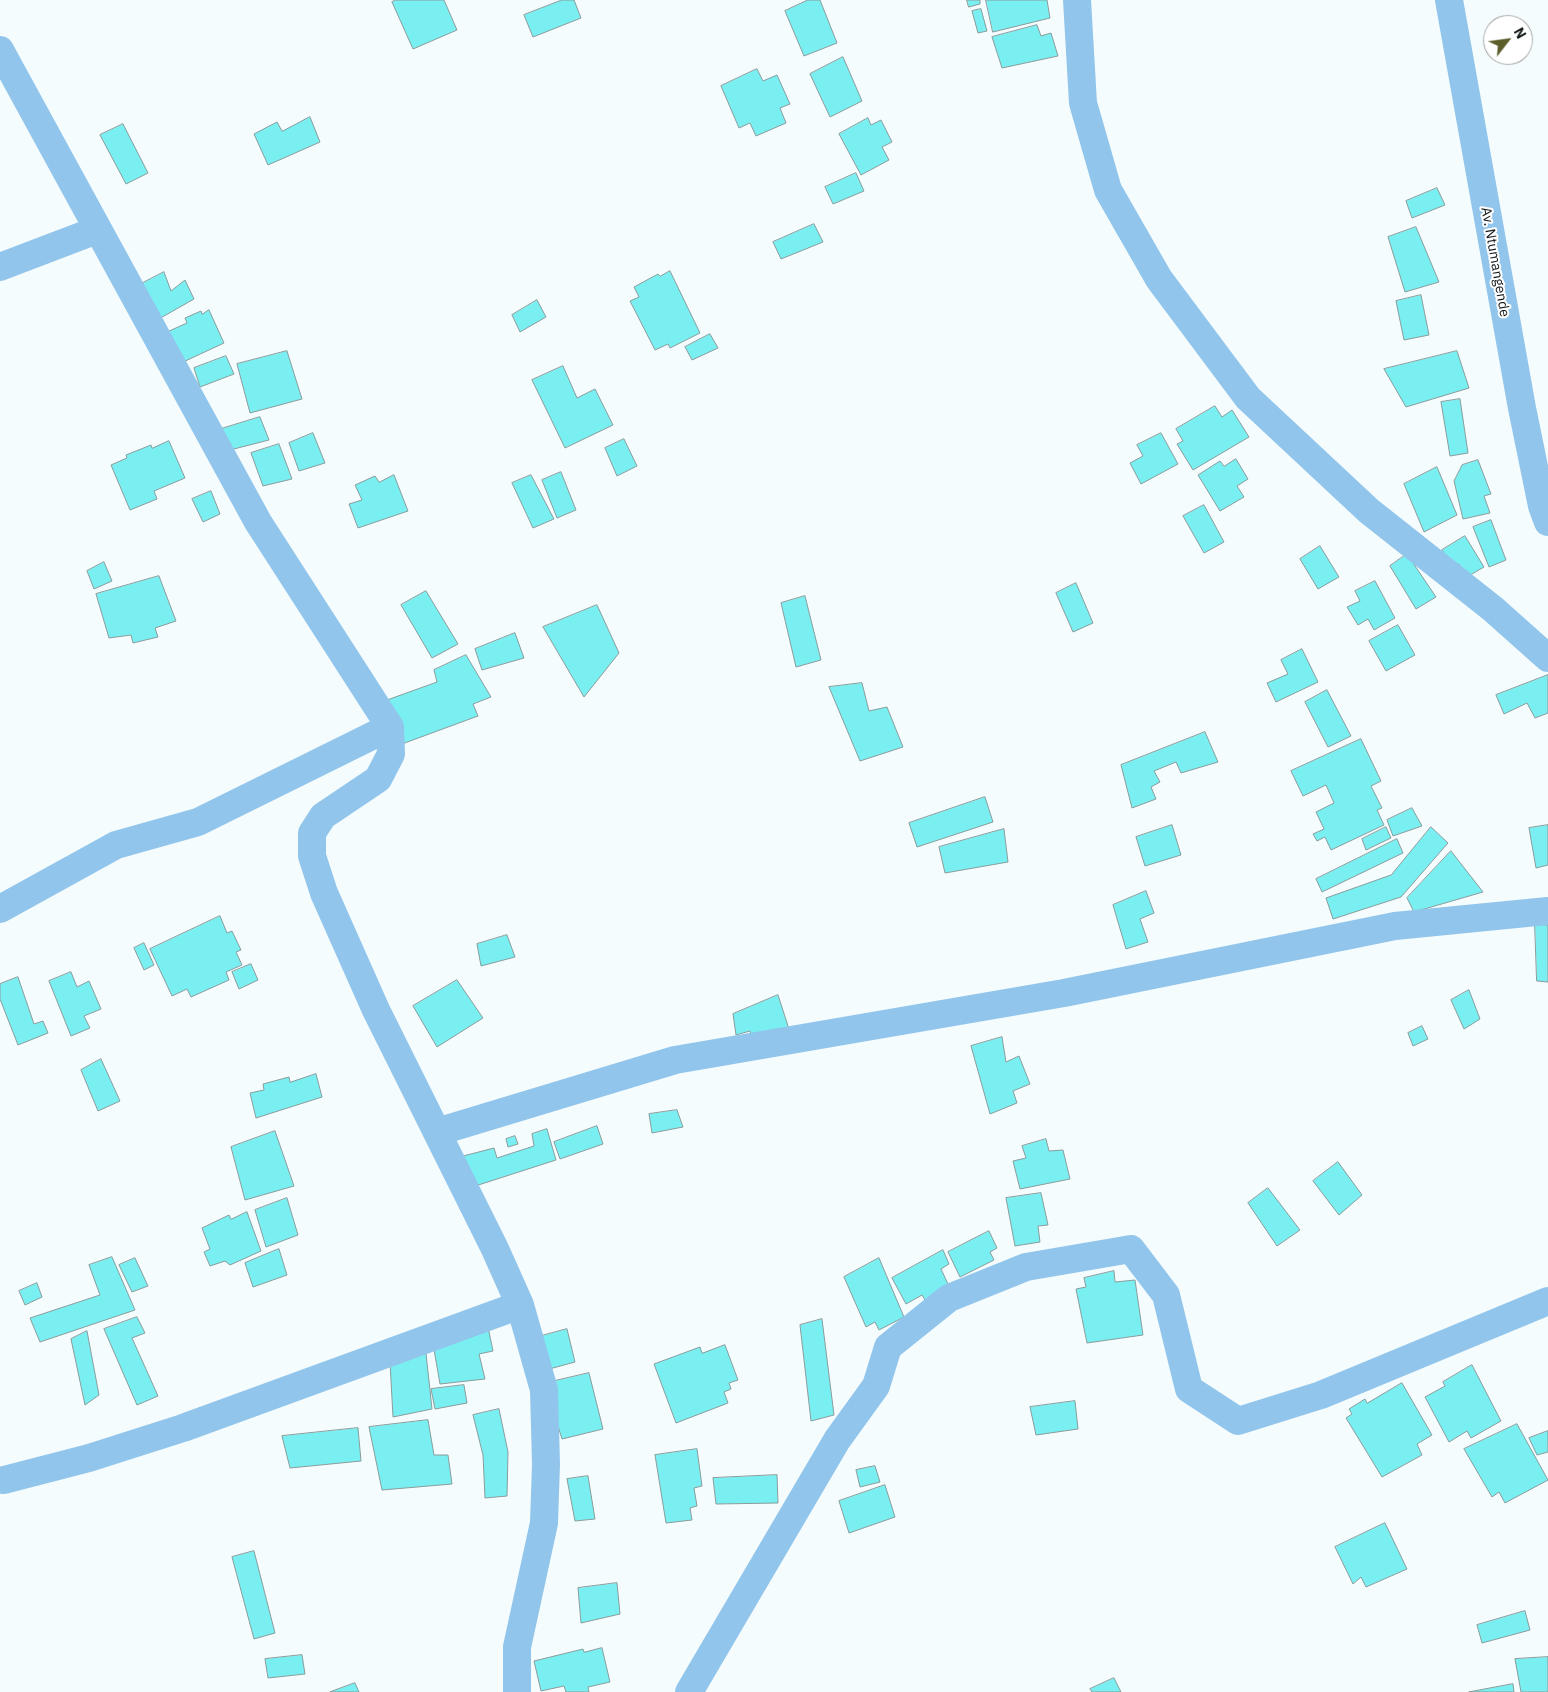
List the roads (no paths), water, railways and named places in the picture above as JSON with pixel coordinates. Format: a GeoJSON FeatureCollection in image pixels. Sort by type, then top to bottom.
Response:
{"type":"FeatureCollection","features":[{"type":"Feature","properties":{"kind":"street"},"geometry":{"type":"LineString","coordinates":[[1077,0],[1082,103],[1108,190],[1159,279],[1248,398],[1369,512],[1493,609],[1548,658]]}},
{"type":"Feature","properties":{"kind":"street","name":"Av. Ntumangende"},"geometry":{"type":"LineString","coordinates":[[1449,0],[1522,408],[1542,506],[1548,522]]}},
{"type":"Feature","properties":{"kind":"street"},"geometry":{"type":"LineString","coordinates":[[0,50],[258,522],[390,727],[391,754],[378,779],[322,816],[312,832],[312,856],[324,893],[376,1010],[496,1249],[520,1305],[544,1390],[546,1464],[544,1523],[517,1647],[517,1692]]}},
{"type":"Feature","properties":{"kind":"street"},"geometry":{"type":"LineString","coordinates":[[0,267],[97,230]]}},
{"type":"Feature","properties":{"kind":"street"},"geometry":{"type":"LineString","coordinates":[[0,909],[116,845],[198,822],[390,727]]}},
{"type":"Feature","properties":{"kind":"street"},"geometry":{"type":"LineString","coordinates":[[437,1132],[675,1060],[1064,993],[1395,926],[1548,911]]}},
{"type":"Feature","properties":{"kind":"street"},"geometry":{"type":"LineString","coordinates":[[689,1692],[837,1440],[876,1386],[888,1347],[949,1298],[1026,1267],[1131,1249],[1166,1295],[1189,1389],[1238,1421],[1321,1395],[1548,1300]]}},
{"type":"Feature","properties":{"kind":"street"},"geometry":{"type":"LineString","coordinates":[[4,1480],[89,1458],[183,1428],[520,1305]]}}]}
